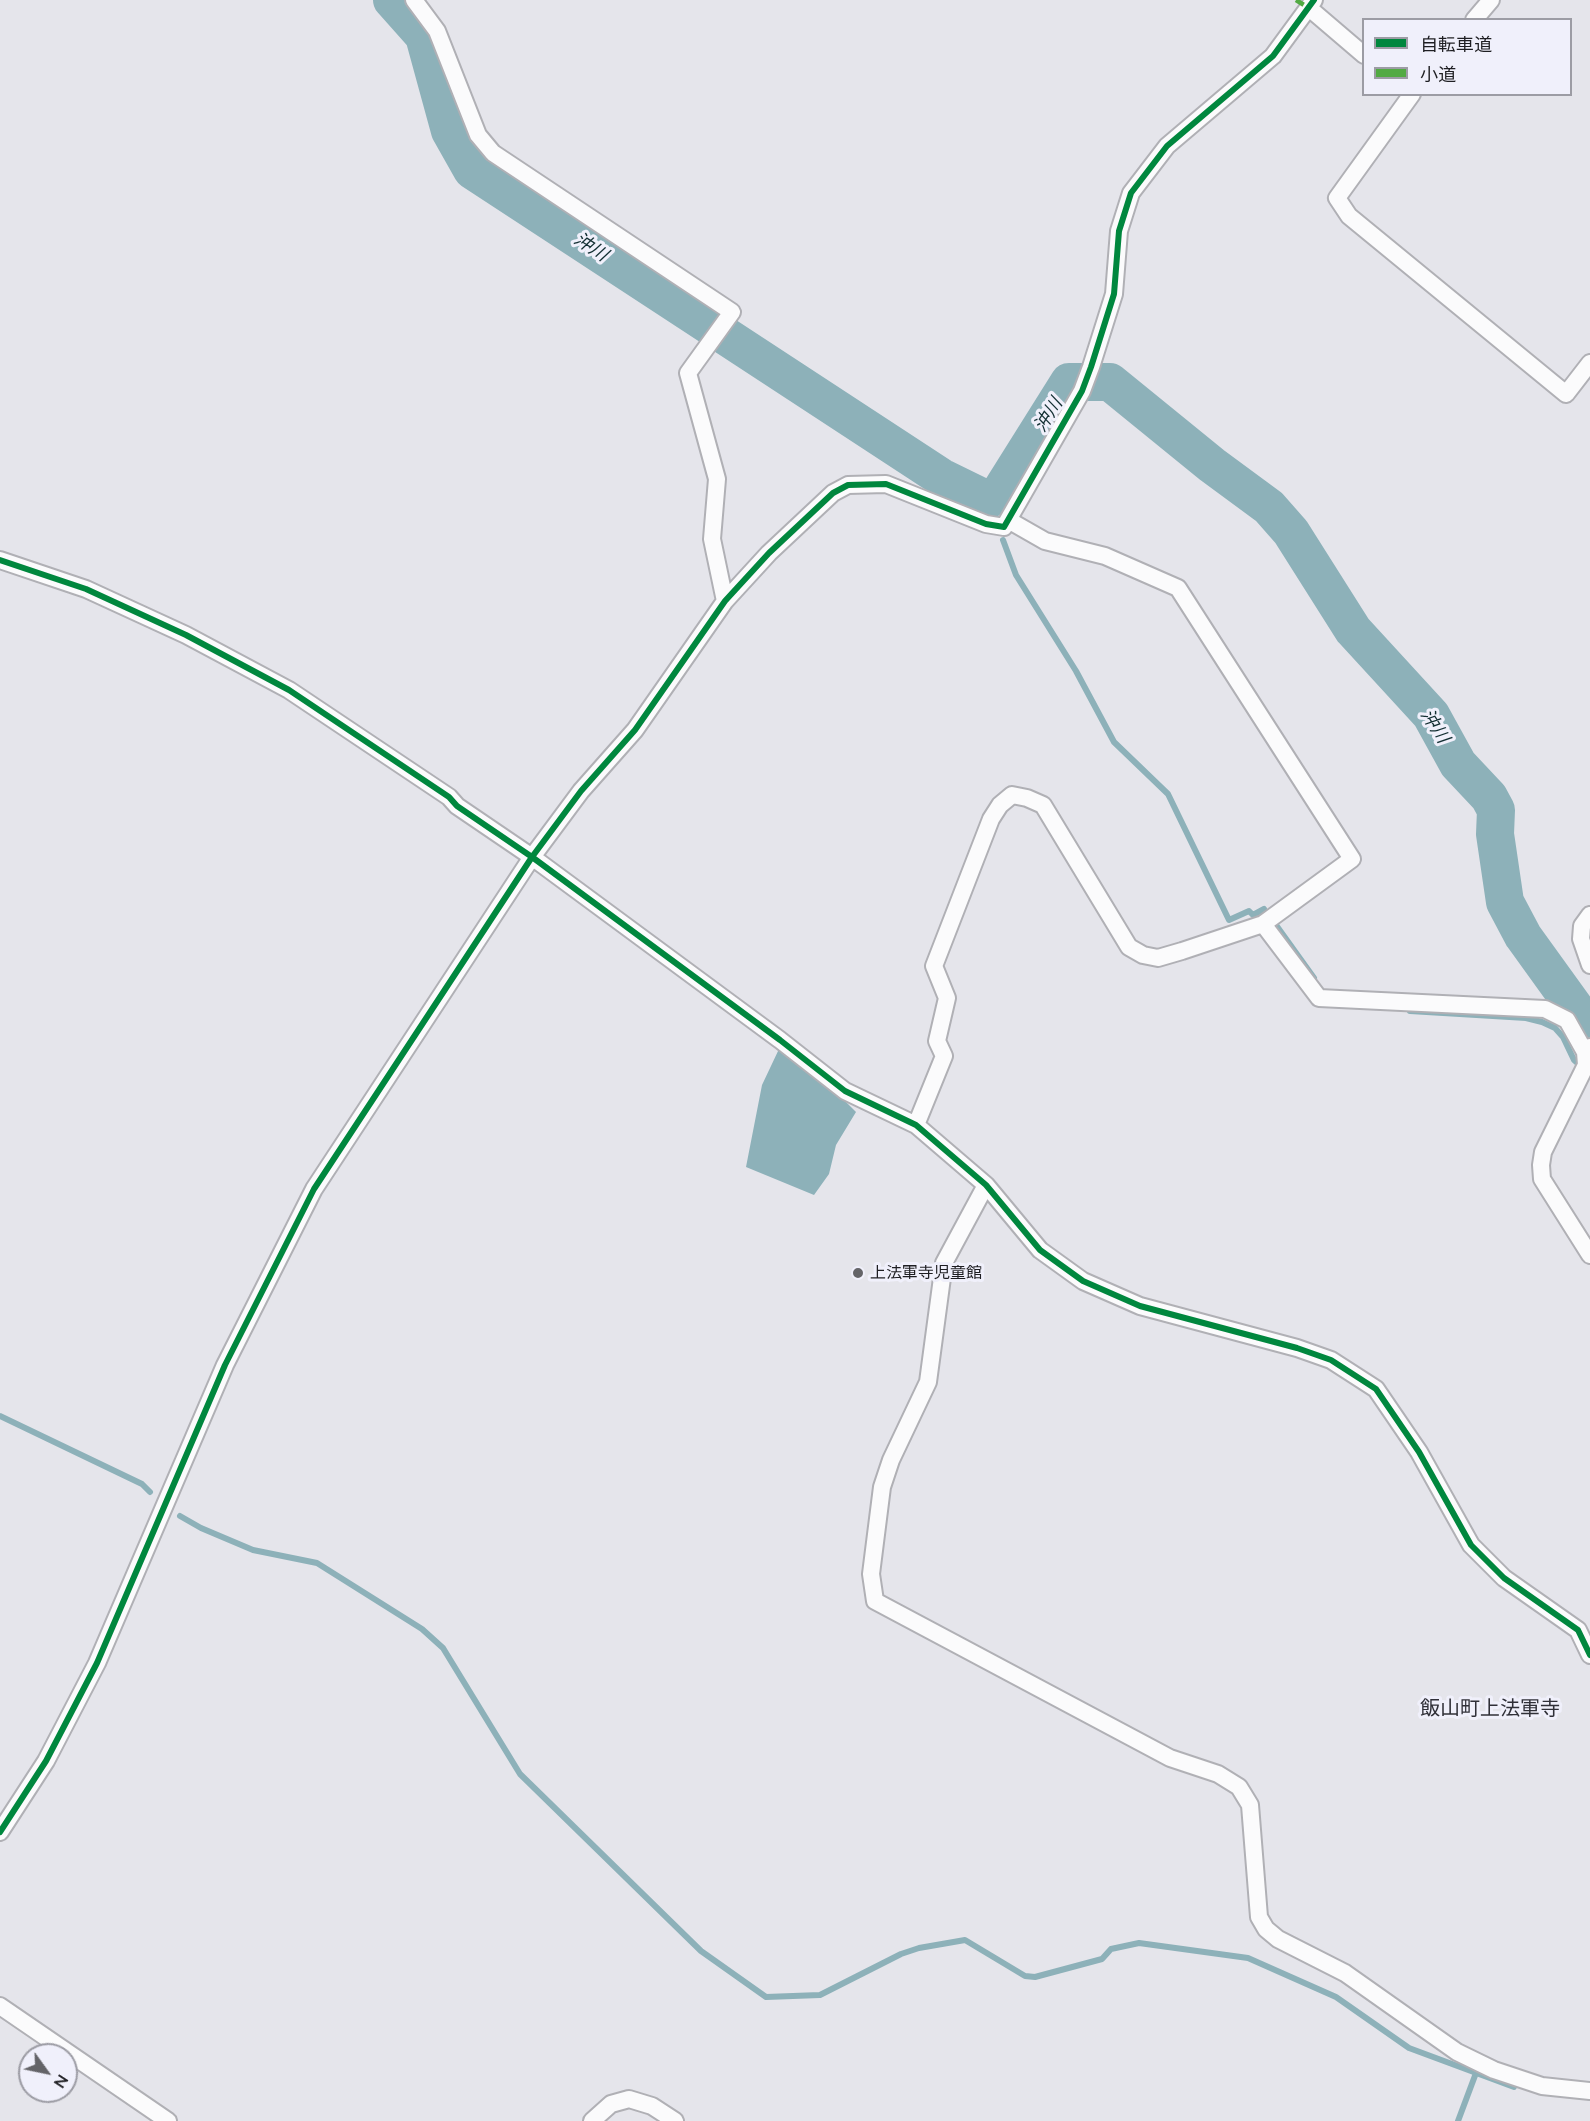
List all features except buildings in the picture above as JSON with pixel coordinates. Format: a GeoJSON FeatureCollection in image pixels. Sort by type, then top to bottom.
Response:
{"type":"FeatureCollection","features":[{"type":"Feature","properties":{"kind":"street"},"geometry":{"type":"LineString","coordinates":[[414,0],[437,31],[478,135],[493,153],[732,312],[688,373],[717,479],[712,539],[725,601]]}},
{"type":"Feature","properties":{"kind":"street"},"geometry":{"type":"LineString","coordinates":[[1476,18],[1491,0]]}},
{"type":"Feature","properties":{"kind":"street"},"geometry":{"type":"LineString","coordinates":[[0,1832],[46,1761],[98,1663],[225,1365],[314,1189],[532,857],[581,791],[635,730],[725,601],[769,553],[833,493],[848,485],[886,484],[986,524],[1004,527],[1010,521],[1082,391],[1114,294],[1119,231],[1131,193],[1167,146],[1273,56],[1311,4],[1362,53]]}},
{"type":"Feature","properties":{"kind":"street"},"geometry":{"type":"LineString","coordinates":[[1412,96],[1337,198],[1348,216],[1566,394],[1590,363]]}},
{"type":"Feature","properties":{"kind":"street"},"geometry":{"type":"LineString","coordinates":[[916,1125],[944,1056],[937,1041],[947,998],[934,966],[991,819],[1000,804],[1012,795],[1043,806],[1129,946],[1143,955],[1158,958],[1263,924],[1352,859],[1178,588],[1106,556],[1045,540],[1010,521]]}},
{"type":"Feature","properties":{"kind":"street"},"geometry":{"type":"LineString","coordinates":[[0,560],[86,589],[186,635],[289,690],[449,797],[457,806],[532,857],[780,1040],[845,1091],[916,1125],[986,1185],[1040,1250],[1083,1281],[1140,1306],[1323,1357],[1376,1389],[1419,1452],[1471,1545],[1504,1578],[1578,1630],[1590,1655]]}},
{"type":"Feature","properties":{"kind":"street"},"geometry":{"type":"LineString","coordinates":[[1590,915],[1582,926],[1581,939],[1590,965]]}},
{"type":"Feature","properties":{"kind":"street"},"geometry":{"type":"LineString","coordinates":[[1263,924],[1319,998],[1545,1009],[1567,1020],[1587,1057],[1543,1152],[1542,1179],[1590,1255]]}},
{"type":"Feature","properties":{"kind":"street"},"geometry":{"type":"LineString","coordinates":[[986,1185],[944,1263],[928,1382],[891,1460],[882,1487],[871,1574],[875,1601],[1170,1758],[1218,1774],[1239,1787],[1250,1805],[1259,1917],[1266,1929],[1278,1939],[1345,1973],[1457,2052],[1494,2070],[1542,2086],[1590,2091]]}},
{"type":"Feature","properties":{"kind":"street"},"geometry":{"type":"LineString","coordinates":[[0,2006],[168,2121]]}},
{"type":"Feature","properties":{"kind":"street"},"geometry":{"type":"LineString","coordinates":[[592,2121],[611,2104],[629,2099],[652,2106],[675,2121]]}},
{"type":"Feature","properties":{"kind":"water"},"geometry":{"type":"Polygon","coordinates":[[[779,1049],[833,1089],[856,1112],[836,1145],[829,1174],[814,1195],[746,1167],[762,1085],[779,1049]]]}},
{"type":"Feature","properties":{"kind":"waterway","name":"沖川"},"geometry":{"type":"LineString","coordinates":[[392,0],[424,36],[450,131],[472,170],[941,477],[988,500],[1000,492],[1069,382],[1110,382],[1212,465],[1269,507],[1291,532],[1353,630],[1431,715],[1458,764],[1489,797],[1496,810],[1495,834],[1505,902],[1523,936],[1590,1029]]}},
{"type":"Feature","properties":{"kind":"waterway"},"geometry":{"type":"LineString","coordinates":[[988,500],[992,511]]}},
{"type":"Feature","properties":{"kind":"waterway"},"geometry":{"type":"LineString","coordinates":[[1003,540],[1016,575],[1076,671],[1114,742],[1168,794],[1229,920],[1249,911],[1253,915],[1264,909]]}},
{"type":"Feature","properties":{"kind":"waterway"},"geometry":{"type":"LineString","coordinates":[[1276,925],[1314,978]]}},
{"type":"Feature","properties":{"kind":"waterway"},"geometry":{"type":"LineString","coordinates":[[1410,1011],[1526,1018],[1542,1022],[1555,1028],[1563,1037],[1574,1060],[1583,1068]]}},
{"type":"Feature","properties":{"kind":"waterway"},"geometry":{"type":"LineString","coordinates":[[0,1416],[142,1484],[150,1492]]}},
{"type":"Feature","properties":{"kind":"waterway"},"geometry":{"type":"LineString","coordinates":[[180,1516],[201,1528],[253,1550],[317,1563],[422,1629],[443,1648],[520,1774],[701,1951],[766,1997],[820,1995],[901,1954],[919,1948],[965,1940],[1025,1976],[1035,1977],[1102,1959],[1111,1949],[1139,1943],[1248,1958],[1336,1997],[1409,2048],[1514,2087]]}},
{"type":"Feature","properties":{"kind":"waterway"},"geometry":{"type":"LineString","coordinates":[[1458,2121],[1476,2073]]}},
{"type":"Feature","properties":{"kind":"marked path"},"geometry":{"type":"LineString","coordinates":[[1296,0],[1309,8]]}},
{"type":"Feature","properties":{"kind":"cycle path"},"geometry":{"type":"LineString","coordinates":[[0,1832],[46,1761],[97,1663],[225,1365],[314,1189],[532,857],[581,791],[635,730],[725,601],[769,553],[833,493],[848,485],[886,484],[986,524],[1004,527],[1082,391],[1114,294],[1119,231],[1131,193],[1167,146],[1273,56],[1314,0]]}},
{"type":"Feature","properties":{"kind":"cycle path"},"geometry":{"type":"LineString","coordinates":[[0,560],[86,589],[186,635],[289,690],[449,797],[457,806],[532,857],[780,1040],[845,1091],[916,1125],[986,1185],[1040,1250],[1083,1281],[1140,1306],[1297,1348],[1331,1360],[1376,1389],[1419,1452],[1471,1545],[1504,1578],[1578,1630],[1590,1655]]}},
{"type":"Feature","properties":{"kind":"place","name":"上法軍寺児童館"},"geometry":{"type":"Point","coordinates":[858,1273]}},
{"type":"Feature","properties":{"kind":"district","name":"飯山町上法軍寺"},"geometry":{"type":"Point","coordinates":[1490,1709]}}]}
